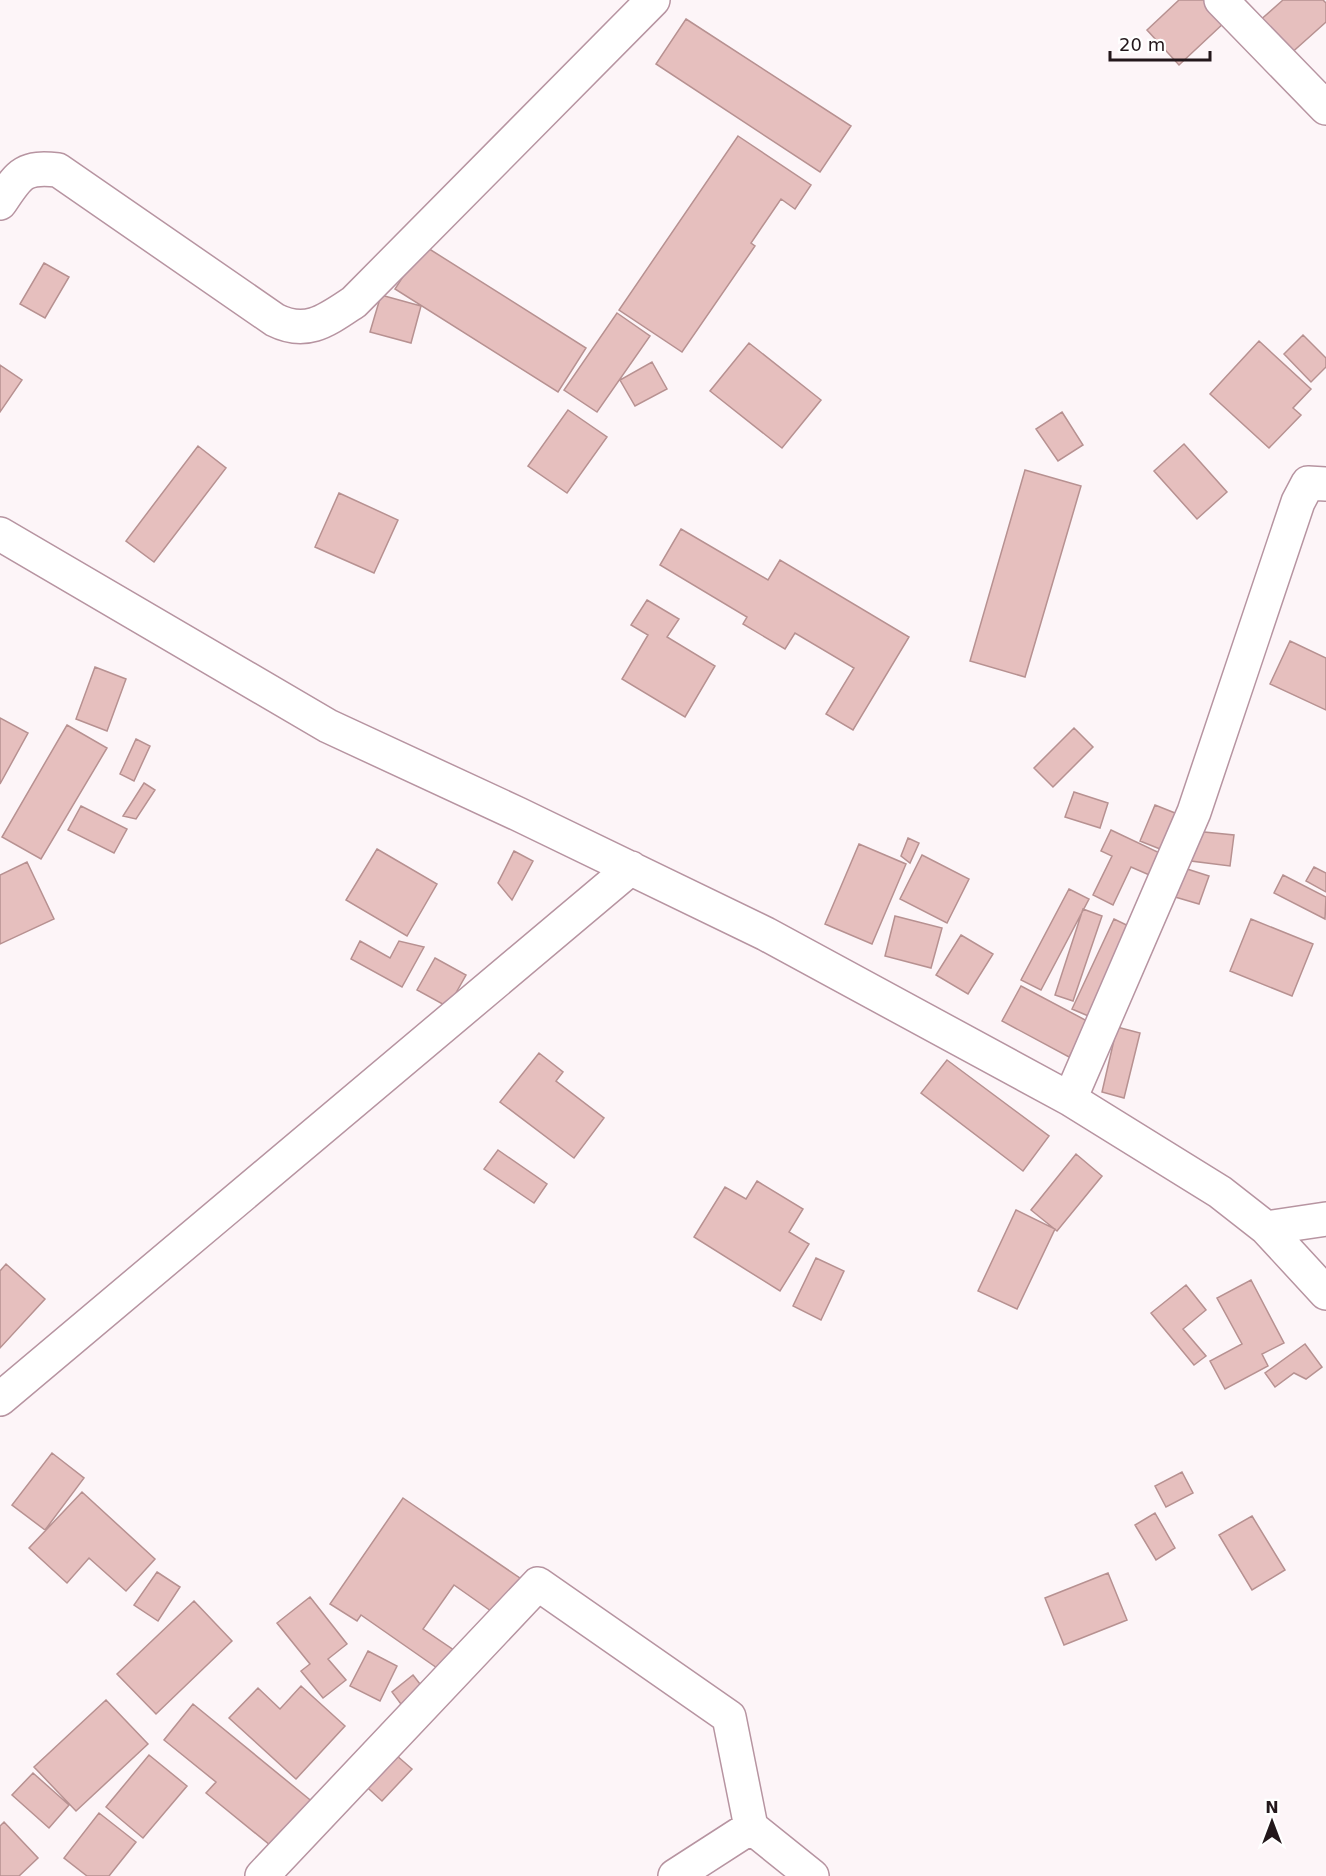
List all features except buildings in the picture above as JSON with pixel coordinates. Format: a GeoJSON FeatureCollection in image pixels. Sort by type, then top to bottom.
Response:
{"type":"FeatureCollection","features":[{"type":"Feature","properties":{"kind":"street"},"geometry":{"type":"LineString","coordinates":[[0,203],[16,180],[27,171],[39,168],[58,170],[275,320],[290,328],[313,325],[335,315],[354,302],[653,0]]}},
{"type":"Feature","properties":{"kind":"street"},"geometry":{"type":"LineString","coordinates":[[1221,0],[1326,108]]}},
{"type":"Feature","properties":{"kind":"street"},"geometry":{"type":"LineString","coordinates":[[1071,1099],[1194,812],[1298,502],[1308,483],[1326,484]]}},
{"type":"Feature","properties":{"kind":"street"},"geometry":{"type":"LineString","coordinates":[[0,534],[328,726],[766,934],[1071,1099],[1220,1192],[1266,1228],[1326,1293]]}},
{"type":"Feature","properties":{"kind":"street"},"geometry":{"type":"LineString","coordinates":[[0,1399],[630,868]]}},
{"type":"Feature","properties":{"kind":"street"},"geometry":{"type":"LineString","coordinates":[[1266,1228],[1326,1219]]}},
{"type":"Feature","properties":{"kind":"street"},"geometry":{"type":"LineString","coordinates":[[262,1876],[538,1584],[729,1717],[751,1827],[812,1876]]}},
{"type":"Feature","properties":{"kind":"street"},"geometry":{"type":"LineString","coordinates":[[675,1876],[751,1827]]}}]}
